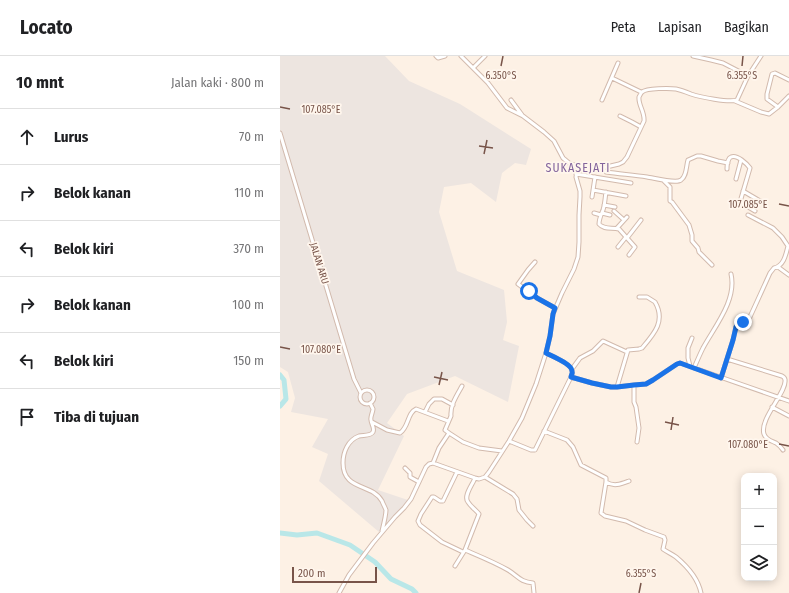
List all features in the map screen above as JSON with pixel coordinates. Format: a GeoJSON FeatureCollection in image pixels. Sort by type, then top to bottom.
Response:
{"type":"FeatureCollection","features":[{"type":"Feature","properties":{"kind":"street"},"geometry":{"type":"LineString","coordinates":[[436,56],[438,58],[446,56]]}},
{"type":"Feature","properties":{"kind":"street"},"geometry":{"type":"LineString","coordinates":[[461,56],[488,83],[507,108],[524,116]]}},
{"type":"Feature","properties":{"kind":"street"},"geometry":{"type":"LineString","coordinates":[[473,68],[485,56]]}},
{"type":"Feature","properties":{"kind":"street"},"geometry":{"type":"LineString","coordinates":[[693,56],[723,63],[748,76]]}},
{"type":"Feature","properties":{"kind":"street"},"geometry":{"type":"LineString","coordinates":[[734,101],[737,100],[748,76],[761,56]]}},
{"type":"Feature","properties":{"kind":"street"},"geometry":{"type":"LineString","coordinates":[[602,100],[618,62]]}},
{"type":"Feature","properties":{"kind":"street"},"geometry":{"type":"LineString","coordinates":[[778,107],[767,99],[772,74],[775,72],[789,80]]}},
{"type":"Feature","properties":{"kind":"street"},"geometry":{"type":"LineString","coordinates":[[612,78],[641,92],[657,89],[678,89],[700,96],[734,101],[765,114],[771,113],[789,96]]}},
{"type":"Feature","properties":{"kind":"street"},"geometry":{"type":"LineString","coordinates":[[511,100],[524,116],[554,141],[566,161],[580,167],[602,168],[619,164],[627,157],[644,123],[645,118],[639,100],[641,92]]}},
{"type":"Feature","properties":{"kind":"street"},"geometry":{"type":"LineString","coordinates":[[620,116],[641,127]]}},
{"type":"Feature","properties":{"kind":"street","name":"JALAN ARU"},"geometry":{"type":"LineString","coordinates":[[280,133],[354,379],[361,393]]}},
{"type":"Feature","properties":{"kind":"street"},"geometry":{"type":"LineString","coordinates":[[602,168],[606,172],[648,177],[664,181],[678,181],[684,176],[688,160],[697,156],[728,163]]}},
{"type":"Feature","properties":{"kind":"street"},"geometry":{"type":"LineString","coordinates":[[726,168],[730,157],[733,156],[744,162],[750,168],[740,202],[756,211]]}},
{"type":"Feature","properties":{"kind":"street"},"geometry":{"type":"LineString","coordinates":[[736,179],[741,160]]}},
{"type":"Feature","properties":{"kind":"street"},"geometry":{"type":"LineString","coordinates":[[339,593],[354,568],[373,543],[411,499],[426,467],[429,464],[433,463],[479,479],[485,477],[509,442],[530,401],[546,353],[555,308],[574,269],[578,257],[580,191],[576,174],[580,167]]}},
{"type":"Feature","properties":{"kind":"street"},"geometry":{"type":"LineString","coordinates":[[576,174],[631,183]]}},
{"type":"Feature","properties":{"kind":"street"},"geometry":{"type":"LineString","coordinates":[[592,197],[595,177]]}},
{"type":"Feature","properties":{"kind":"street"},"geometry":{"type":"LineString","coordinates":[[664,181],[670,187],[670,201],[689,225],[692,241],[700,253],[712,265]]}},
{"type":"Feature","properties":{"kind":"street"},"geometry":{"type":"LineString","coordinates":[[593,190],[626,196]]}},
{"type":"Feature","properties":{"kind":"street"},"geometry":{"type":"LineString","coordinates":[[743,191],[760,201]]}},
{"type":"Feature","properties":{"kind":"street"},"geometry":{"type":"LineString","coordinates":[[606,192],[599,223],[600,226],[618,228],[635,248],[629,255]]}},
{"type":"Feature","properties":{"kind":"street"},"geometry":{"type":"LineString","coordinates":[[604,205],[614,209],[624,220]]}},
{"type":"Feature","properties":{"kind":"street"},"geometry":{"type":"LineString","coordinates":[[594,213],[610,215]]}},
{"type":"Feature","properties":{"kind":"street"},"geometry":{"type":"LineString","coordinates":[[721,378],[736,327],[738,324],[747,322],[750,319],[770,273],[774,268],[778,267],[784,259],[789,245],[773,228],[748,215]]}},
{"type":"Feature","properties":{"kind":"street"},"geometry":{"type":"LineString","coordinates":[[618,228],[627,217]]}},
{"type":"Feature","properties":{"kind":"street"},"geometry":{"type":"LineString","coordinates":[[618,247],[641,220]]}},
{"type":"Feature","properties":{"kind":"street"},"geometry":{"type":"LineString","coordinates":[[535,262],[518,284],[537,298],[555,308]]}},
{"type":"Feature","properties":{"kind":"street"},"geometry":{"type":"LineString","coordinates":[[778,267],[789,275]]}},
{"type":"Feature","properties":{"kind":"street"},"geometry":{"type":"LineString","coordinates":[[694,368],[724,313],[732,288],[733,282],[731,274]]}},
{"type":"Feature","properties":{"kind":"street"},"geometry":{"type":"LineString","coordinates":[[617,387],[629,349],[639,350],[642,348],[657,329],[659,324],[659,312],[655,302],[647,297],[639,297]]}},
{"type":"Feature","properties":{"kind":"street"},"geometry":{"type":"LineString","coordinates":[[690,366],[688,348],[692,338]]}},
{"type":"Feature","properties":{"kind":"street"},"geometry":{"type":"LineString","coordinates":[[509,442],[531,450],[536,450],[571,377],[572,368],[580,358],[593,350],[603,341],[627,352]]}},
{"type":"Feature","properties":{"kind":"street"},"geometry":{"type":"LineString","coordinates":[[546,353],[572,368]]}},
{"type":"Feature","properties":{"kind":"street"},"geometry":{"type":"LineString","coordinates":[[727,359],[784,377],[785,384],[772,407],[764,432],[764,435],[768,439],[776,443],[783,450]]}},
{"type":"Feature","properties":{"kind":"street"},"geometry":{"type":"LineString","coordinates":[[571,377],[602,386],[617,387],[646,384],[679,363],[789,401]]}},
{"type":"Feature","properties":{"kind":"street"},"geometry":{"type":"LineString","coordinates":[[634,385],[634,402],[639,428],[637,442]]}},
{"type":"Feature","properties":{"kind":"street"},"geometry":{"type":"LineString","coordinates":[[462,386],[453,405],[450,414],[451,416],[445,431],[463,442],[479,448],[502,451]]}},
{"type":"Feature","properties":{"kind":"street"},"geometry":{"type":"LineString","coordinates":[[366,390],[370,391],[374,397],[373,400],[370,403],[362,403],[360,397],[361,393],[366,390]]}},
{"type":"Feature","properties":{"kind":"street"},"geometry":{"type":"LineString","coordinates":[[425,412],[429,404],[434,399],[439,398],[453,405]]}},
{"type":"Feature","properties":{"kind":"street"},"geometry":{"type":"LineString","coordinates":[[370,403],[373,409],[370,419],[374,428],[373,433],[359,437],[350,443],[344,455],[343,466],[345,476],[350,482],[374,493],[381,499],[386,509],[382,532]]}},
{"type":"Feature","properties":{"kind":"street"},"geometry":{"type":"LineString","coordinates":[[772,407],[789,416]]}},
{"type":"Feature","properties":{"kind":"street"},"geometry":{"type":"LineString","coordinates":[[372,422],[387,430],[400,433],[405,428],[413,410],[416,409],[448,421]]}},
{"type":"Feature","properties":{"kind":"street"},"geometry":{"type":"LineString","coordinates":[[544,431],[569,442],[573,446],[581,465],[605,477],[606,482],[601,513],[605,516],[626,521],[664,537],[665,540],[663,549],[676,557],[694,575],[700,585],[701,593]]}},
{"type":"Feature","properties":{"kind":"street"},"geometry":{"type":"LineString","coordinates":[[433,463],[439,448],[449,433]]}},
{"type":"Feature","properties":{"kind":"street"},"geometry":{"type":"LineString","coordinates":[[405,468],[410,473],[410,477],[419,482]]}},
{"type":"Feature","properties":{"kind":"street"},"geometry":{"type":"LineString","coordinates":[[457,472],[443,501],[432,497],[420,514],[418,521],[419,524],[442,542],[490,561],[506,569],[522,581],[533,583],[534,593]]}},
{"type":"Feature","properties":{"kind":"street"},"geometry":{"type":"LineString","coordinates":[[485,477],[513,494],[517,500],[519,510],[533,526]]}},
{"type":"Feature","properties":{"kind":"street"},"geometry":{"type":"LineString","coordinates":[[454,566],[464,551],[480,514],[467,502],[466,498],[476,478]]}},
{"type":"Feature","properties":{"kind":"street"},"geometry":{"type":"LineString","coordinates":[[606,482],[611,485],[621,485],[629,481]]}},
{"type":"Feature","properties":{"kind":"shaded area"},"geometry":{"type":"Polygon","coordinates":[[[280,56],[385,56],[409,81],[460,104],[531,149],[526,165],[515,163],[502,173],[496,202],[471,183],[444,187],[439,212],[457,271],[504,290],[507,322],[503,340],[519,346],[508,402],[455,376],[407,394],[387,423],[404,436],[378,490],[408,500],[379,532],[319,481],[328,454],[312,447],[328,419],[291,412],[295,398],[288,372],[280,367],[280,56]]]}},
{"type":"Feature","properties":{"kind":"waterway"},"geometry":{"type":"LineString","coordinates":[[280,375],[284,380],[286,399],[280,406]]}},
{"type":"Feature","properties":{"kind":"waterway"},"geometry":{"type":"LineString","coordinates":[[280,533],[297,535],[317,533],[350,545],[375,562],[391,579],[412,589],[416,593]]}},
{"type":"Feature","properties":{"kind":"district","name":"SUKASEJATI"},"geometry":{"type":"Point","coordinates":[578,168]}},
{"type":"Feature","properties":{"kind":"route"},"geometry":{"type":"LineString","coordinates":[[529,291],[537,298],[555,308],[551,321],[550,336],[546,353],[572,368],[571,377],[602,386],[617,387],[646,384],[680,363],[721,378],[736,327],[738,324],[743,322]]}}]}
